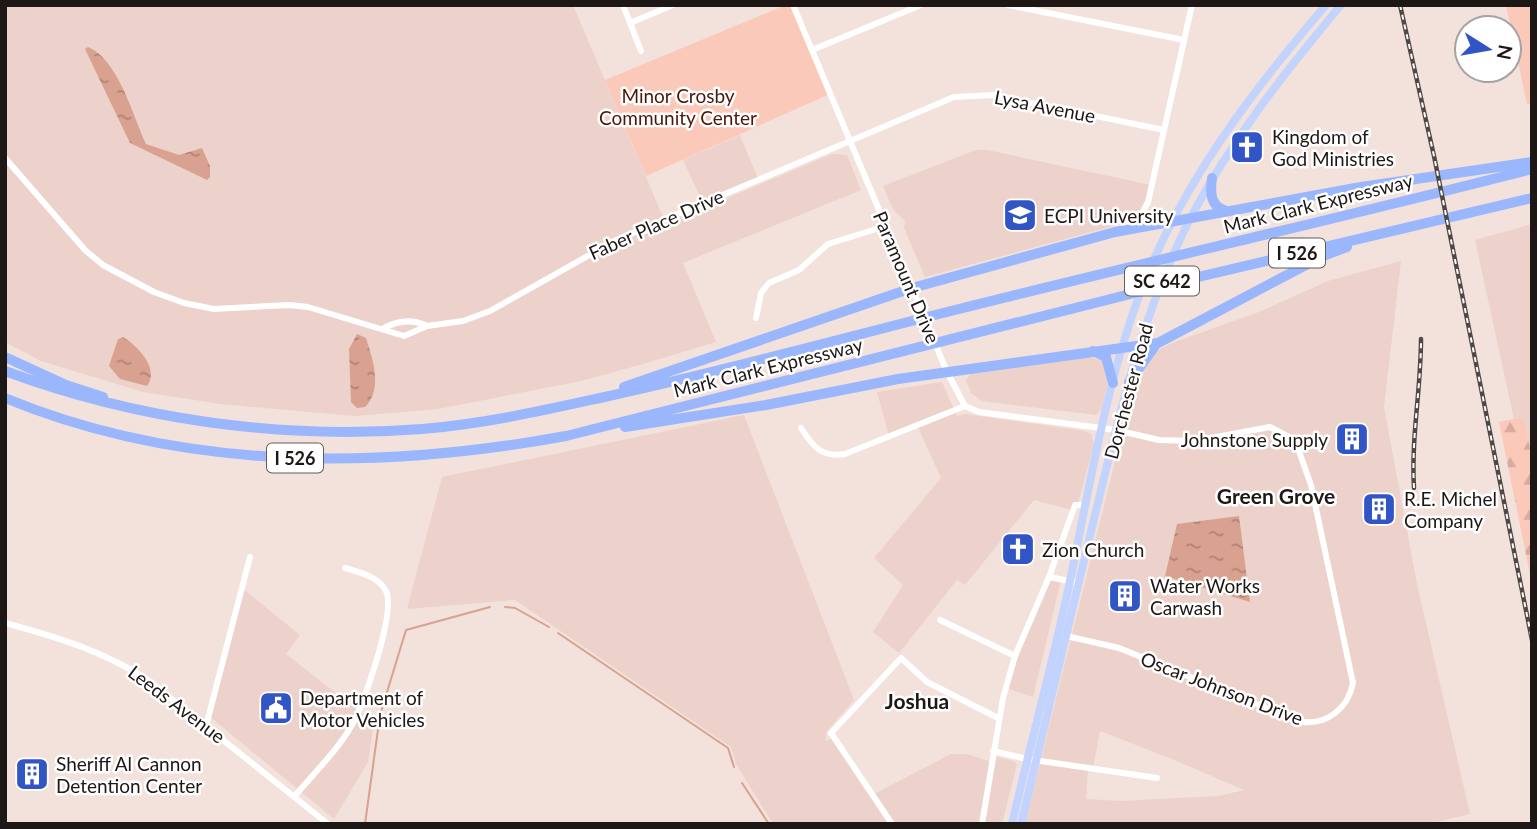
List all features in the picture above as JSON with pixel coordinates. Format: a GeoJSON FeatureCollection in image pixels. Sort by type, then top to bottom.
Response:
{"type":"FeatureCollection","features":[{"type":"Feature","properties":{"kind":"highway"},"geometry":{"type":"LineString","coordinates":[[567,405],[912,288],[1115,232],[1392,182],[1532,162]]}},
{"type":"Feature","properties":{"kind":"highway","name":"Mark Clark Expressway"},"geometry":{"type":"LineString","coordinates":[[5,371],[85,399],[264,429],[367,431],[463,425],[683,380],[1532,169]]}},
{"type":"Feature","properties":{"kind":"highway"},"geometry":{"type":"LineString","coordinates":[[1212,178],[1210,190],[1214,202],[1222,210],[1231,212]]}},
{"type":"Feature","properties":{"kind":"highway","name":"Mark Clark Expressway"},"geometry":{"type":"LineString","coordinates":[[5,399],[69,421],[148,440],[272,457],[417,457],[490,450],[566,436],[962,335],[1532,198]]}},
{"type":"Feature","properties":{"kind":"highway"},"geometry":{"type":"LineString","coordinates":[[566,436],[766,405],[947,372],[1090,350],[1158,343],[1324,256],[1401,229]]}},
{"type":"Feature","properties":{"kind":"highway"},"geometry":{"type":"LineString","coordinates":[[1129,382],[1158,343]]}},
{"type":"Feature","properties":{"kind":"highway"},"geometry":{"type":"LineString","coordinates":[[1090,350],[1106,357],[1113,383]]}},
{"type":"Feature","properties":{"kind":"highway"},"geometry":{"type":"LineString","coordinates":[[5,357],[66,385],[150,412]]}},
{"type":"Feature","properties":{"kind":"main road","name":"Dorchester Road"},"geometry":{"type":"LineString","coordinates":[[1074,583],[1086,505],[1113,383],[1123,346],[1154,260],[1172,222],[1222,138],[1273,66],[1326,5]]}},
{"type":"Feature","properties":{"kind":"main road","name":"Dorchester Road"},"geometry":{"type":"LineString","coordinates":[[1012,824],[1138,345],[1166,270],[1212,178],[1283,74],[1342,5]]}},
{"type":"Feature","properties":{"kind":"main road","name":"Dorchester Road"},"geometry":{"type":"LineString","coordinates":[[1020,824],[1031,760]]}},
{"type":"Feature","properties":{"kind":"street"},"geometry":{"type":"LineString","coordinates":[[623,5],[641,51]]}},
{"type":"Feature","properties":{"kind":"street"},"geometry":{"type":"LineString","coordinates":[[630,23],[673,5]]}},
{"type":"Feature","properties":{"kind":"street","name":"Paramount Drive"},"geometry":{"type":"LineString","coordinates":[[793,5],[947,372],[965,406]]}},
{"type":"Feature","properties":{"kind":"street"},"geometry":{"type":"LineString","coordinates":[[812,50],[921,5]]}},
{"type":"Feature","properties":{"kind":"street"},"geometry":{"type":"LineString","coordinates":[[1008,5],[1184,40]]}},
{"type":"Feature","properties":{"kind":"street"},"geometry":{"type":"LineString","coordinates":[[1115,232],[1139,219],[1148,202],[1192,5]]}},
{"type":"Feature","properties":{"kind":"street","name":"Lysa Avenue"},"geometry":{"type":"LineString","coordinates":[[850,141],[954,97],[975,94],[1164,130]]}},
{"type":"Feature","properties":{"kind":"street","name":"Faber Place Drive"},"geometry":{"type":"LineString","coordinates":[[5,158],[87,252],[103,265],[154,292],[184,303],[214,309],[289,305],[308,307],[366,327],[384,328],[404,336],[490,311],[615,240],[850,141]]}},
{"type":"Feature","properties":{"kind":"street"},"geometry":{"type":"LineString","coordinates":[[756,318],[761,293],[769,283],[799,270],[828,244],[886,226]]}},
{"type":"Feature","properties":{"kind":"street","name":"Faber Place Drive"},"geometry":{"type":"LineString","coordinates":[[384,328],[394,323],[416,321],[428,327]]}},
{"type":"Feature","properties":{"kind":"street"},"geometry":{"type":"LineString","coordinates":[[801,428],[812,446],[825,455],[845,454],[965,406],[979,412],[1116,430]]}},
{"type":"Feature","properties":{"kind":"street","name":"Oscar Johnson Drive"},"geometry":{"type":"LineString","coordinates":[[1061,634],[1119,648],[1301,722],[1315,722],[1335,714],[1351,692],[1350,663],[1311,485],[1295,440],[1270,427],[1179,442],[1116,430]]}},
{"type":"Feature","properties":{"kind":"street"},"geometry":{"type":"LineString","coordinates":[[982,824],[998,718],[1015,656],[1049,577],[1075,505],[1086,505]]}},
{"type":"Feature","properties":{"kind":"street"},"geometry":{"type":"LineString","coordinates":[[206,726],[250,558]]}},
{"type":"Feature","properties":{"kind":"street"},"geometry":{"type":"LineString","coordinates":[[295,797],[351,727],[363,702],[387,613],[385,590],[377,581],[365,573],[345,568]]}},
{"type":"Feature","properties":{"kind":"street"},"geometry":{"type":"LineString","coordinates":[[1049,577],[1074,583]]}},
{"type":"Feature","properties":{"kind":"street"},"geometry":{"type":"LineString","coordinates":[[940,620],[1015,656]]}},
{"type":"Feature","properties":{"kind":"street","name":"Leeds Avenue"},"geometry":{"type":"LineString","coordinates":[[5,623],[63,638],[121,662],[328,824]]}},
{"type":"Feature","properties":{"kind":"street"},"geometry":{"type":"LineString","coordinates":[[892,824],[831,733],[901,658],[927,682],[998,718]]}},
{"type":"Feature","properties":{"kind":"street"},"geometry":{"type":"LineString","coordinates":[[993,751],[1031,760],[1157,778]]}},
{"type":"Feature","properties":{"kind":"shaded area"},"geometry":{"type":"Polygon","coordinates":[[[5,5],[573,5],[666,224],[832,154],[847,155],[861,190],[683,263],[716,342],[643,364],[581,381],[438,409],[355,416],[221,404],[143,392],[41,361],[5,342],[5,5]]]}},
{"type":"Feature","properties":{"kind":"shaded area"},"geometry":{"type":"Polygon","coordinates":[[[740,135],[759,181],[703,203],[683,160],[740,135]]]}},
{"type":"Feature","properties":{"kind":"shaded area","name":"ECPI University"},"geometry":{"type":"Polygon","coordinates":[[[976,150],[987,150],[1151,185],[1139,219],[925,277],[904,228],[905,221],[893,209],[883,186],[976,150]]]}},
{"type":"Feature","properties":{"kind":"shaded area"},"geometry":{"type":"Polygon","coordinates":[[[1532,224],[1532,456],[1523,417],[1514,419],[1475,240],[1532,224]]]}},
{"type":"Feature","properties":{"kind":"shaded area"},"geometry":{"type":"Polygon","coordinates":[[[1401,261],[1384,407],[1417,584],[1470,814],[1428,824],[1025,824],[1136,380],[1149,355],[1172,343],[1259,312],[1328,281],[1401,261]],[[1100,731],[1093,769],[1088,769],[1086,799],[1121,801],[1219,796],[1244,790],[1100,731]]]}},
{"type":"Feature","properties":{"kind":"shaded area"},"geometry":{"type":"Polygon","coordinates":[[[1088,357],[1103,360],[1109,378],[1101,410],[1096,415],[982,401],[971,393],[966,380],[972,372],[1088,357]]]}},
{"type":"Feature","properties":{"kind":"shaded area"},"geometry":{"type":"Polygon","coordinates":[[[942,382],[957,416],[965,414],[1085,431],[1091,434],[1094,444],[1076,511],[1034,500],[965,585],[957,580],[899,653],[873,632],[903,585],[874,558],[941,478],[917,425],[889,436],[877,392],[942,382]]]}},
{"type":"Feature","properties":{"kind":"shaded area"},"geometry":{"type":"Polygon","coordinates":[[[744,415],[854,700],[826,732],[826,741],[833,738],[872,795],[951,754],[967,754],[991,762],[993,756],[1014,761],[1017,764],[1002,824],[773,824],[736,764],[731,747],[515,600],[407,609],[442,477],[744,415]]]}},
{"type":"Feature","properties":{"kind":"shaded area"},"geometry":{"type":"Polygon","coordinates":[[[1049,577],[1061,580],[1033,697],[1006,688],[1049,577]]]}},
{"type":"Feature","properties":{"kind":"shaded area"},"geometry":{"type":"Polygon","coordinates":[[[242,588],[300,635],[286,654],[374,723],[368,762],[334,819],[209,716],[242,588]]]}},
{"type":"Feature","properties":{"kind":"green space","name":"Minor Crosby Community Center"},"geometry":{"type":"Polygon","coordinates":[[[786,5],[793,5],[830,94],[646,176],[605,80],[786,5]]]}},
{"type":"Feature","properties":{"kind":"green space"},"geometry":{"type":"Polygon","coordinates":[[[1506,5],[1532,5],[1532,103],[1527,104],[1523,84],[1523,14],[1508,14],[1506,5]]]}},
{"type":"Feature","properties":{"kind":"green space"},"geometry":{"type":"Polygon","coordinates":[[[1523,417],[1532,456],[1532,584],[1499,422],[1523,417]]]}},
{"type":"Feature","properties":{"kind":"water"},"geometry":{"type":"Polygon","coordinates":[[[88,47],[99,53],[116,76],[146,144],[179,155],[202,148],[210,166],[210,177],[207,180],[130,143],[85,49],[88,47]]]}},
{"type":"Feature","properties":{"kind":"water"},"geometry":{"type":"Polygon","coordinates":[[[357,334],[366,338],[374,365],[375,383],[374,392],[365,407],[357,408],[351,402],[349,349],[357,334]]]}},
{"type":"Feature","properties":{"kind":"water"},"geometry":{"type":"Polygon","coordinates":[[[123,337],[146,358],[151,372],[147,386],[120,379],[109,366],[118,339],[123,337]]]}},
{"type":"Feature","properties":{"kind":"water"},"geometry":{"type":"Polygon","coordinates":[[[1239,516],[1250,602],[1165,576],[1177,524],[1239,516]]]}},
{"type":"Feature","properties":{"kind":"waterway"},"geometry":{"type":"LineString","coordinates":[[365,824],[380,715],[406,630],[490,607]]}},
{"type":"Feature","properties":{"kind":"waterway"},"geometry":{"type":"LineString","coordinates":[[505,607],[515,608],[549,627]]}},
{"type":"Feature","properties":{"kind":"waterway"},"geometry":{"type":"LineString","coordinates":[[558,633],[728,748],[734,767]]}},
{"type":"Feature","properties":{"kind":"waterway"},"geometry":{"type":"LineString","coordinates":[[742,783],[769,824]]}},
{"type":"Feature","properties":{"kind":"railway"},"geometry":{"type":"LineString","coordinates":[[1400,5],[1434,156],[1532,640]]}},
{"type":"Feature","properties":{"kind":"railway"},"geometry":{"type":"LineString","coordinates":[[1414,488],[1421,339]]}},
{"type":"Feature","properties":{"kind":"place","name":"Kingdom of God Ministries"},"geometry":{"type":"Point","coordinates":[1247,147]}},
{"type":"Feature","properties":{"kind":"place","name":"ECPI University"},"geometry":{"type":"Point","coordinates":[1020,215]}},
{"type":"Feature","properties":{"kind":"place","name":"Johnstone Supply"},"geometry":{"type":"Point","coordinates":[1352,439]}},
{"type":"Feature","properties":{"kind":"place","name":"R.E. Michel Company"},"geometry":{"type":"Point","coordinates":[1379,509]}},
{"type":"Feature","properties":{"kind":"place","name":"Zion Church"},"geometry":{"type":"Point","coordinates":[1018,549]}},
{"type":"Feature","properties":{"kind":"place","name":"Water Works Carwash"},"geometry":{"type":"Point","coordinates":[1125,596]}},
{"type":"Feature","properties":{"kind":"place","name":"Department of Motor Vehicles"},"geometry":{"type":"Point","coordinates":[276,708]}},
{"type":"Feature","properties":{"kind":"place","name":"Sheriff Al Cannon Detention Center"},"geometry":{"type":"Point","coordinates":[32,774]}},
{"type":"Feature","properties":{"kind":"district","name":"Green Grove"},"geometry":{"type":"Point","coordinates":[1276,495]}},
{"type":"Feature","properties":{"kind":"district","name":"Joshua"},"geometry":{"type":"Point","coordinates":[917,700]}}]}
